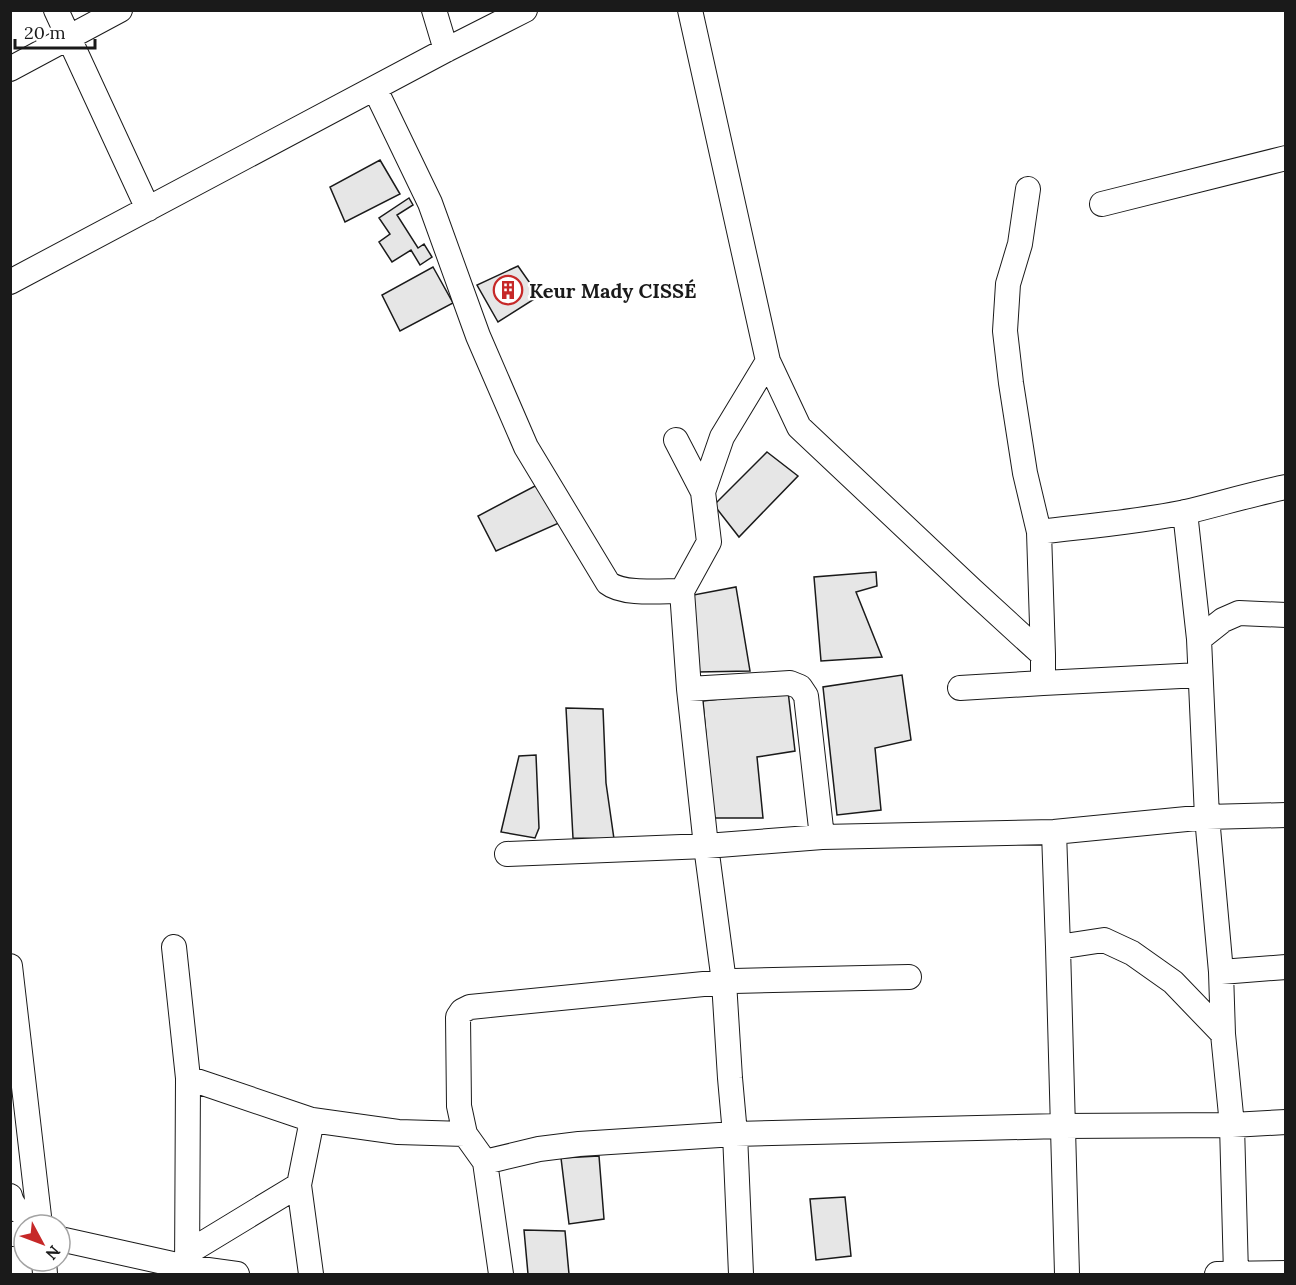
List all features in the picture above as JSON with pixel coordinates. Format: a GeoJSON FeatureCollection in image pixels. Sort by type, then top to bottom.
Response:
{"type":"FeatureCollection","features":[{"type":"Feature","properties":{"kind":"street"},"geometry":{"type":"LineString","coordinates":[[56,10],[148,210]]}},
{"type":"Feature","properties":{"kind":"street"},"geometry":{"type":"LineString","coordinates":[[10,69],[120,10]]}},
{"type":"Feature","properties":{"kind":"street"},"geometry":{"type":"LineString","coordinates":[[434,10],[446,50]]}},
{"type":"Feature","properties":{"kind":"street"},"geometry":{"type":"LineString","coordinates":[[10,282],[525,10]]}},
{"type":"Feature","properties":{"kind":"street"},"geometry":{"type":"LineString","coordinates":[[690,10],[768,361],[799,427],[1043,655]]}},
{"type":"Feature","properties":{"kind":"street"},"geometry":{"type":"LineString","coordinates":[[375,89],[430,203],[478,336],[526,447],[608,583],[614,588],[623,590],[682,591]]}},
{"type":"Feature","properties":{"kind":"street"},"geometry":{"type":"LineString","coordinates":[[1102,204],[1286,158]]}},
{"type":"Feature","properties":{"kind":"street"},"geometry":{"type":"LineString","coordinates":[[1028,189],[1020,244],[1008,284],[1005,331],[1025,473],[1039,532],[1042,683]]}},
{"type":"Feature","properties":{"kind":"street"},"geometry":{"type":"LineString","coordinates":[[703,492],[722,437],[768,361]]}},
{"type":"Feature","properties":{"kind":"street"},"geometry":{"type":"LineString","coordinates":[[676,440],[703,492],[709,543],[682,591],[689,689],[724,982],[735,1134],[741,1275]]}},
{"type":"Feature","properties":{"kind":"street"},"geometry":{"type":"LineString","coordinates":[[1039,532],[1104,525],[1185,512],[1286,487]]}},
{"type":"Feature","properties":{"kind":"street"},"geometry":{"type":"LineString","coordinates":[[1185,512],[1199,639],[1207,817],[1232,1125],[1230,1274],[1286,1273]]}},
{"type":"Feature","properties":{"kind":"street"},"geometry":{"type":"LineString","coordinates":[[1199,639],[1223,620],[1239,613],[1286,615]]}},
{"type":"Feature","properties":{"kind":"street"},"geometry":{"type":"LineString","coordinates":[[960,688],[1200,675]]}},
{"type":"Feature","properties":{"kind":"street"},"geometry":{"type":"LineString","coordinates":[[689,689],[790,683],[800,687],[806,696],[822,837]]}},
{"type":"Feature","properties":{"kind":"street"},"geometry":{"type":"LineString","coordinates":[[507,854],[706,846],[822,837],[1054,832],[1207,817],[1286,814]]}},
{"type":"Feature","properties":{"kind":"street"},"geometry":{"type":"LineString","coordinates":[[1054,832],[1067,1275]]}},
{"type":"Feature","properties":{"kind":"street"},"geometry":{"type":"LineString","coordinates":[[1059,947],[1104,940],[1132,953],[1173,982],[1223,1034]]}},
{"type":"Feature","properties":{"kind":"street"},"geometry":{"type":"LineString","coordinates":[[174,947],[188,1078],[187,1265]]}},
{"type":"Feature","properties":{"kind":"street"},"geometry":{"type":"LineString","coordinates":[[10,966],[34,1213]]}},
{"type":"Feature","properties":{"kind":"street"},"geometry":{"type":"LineString","coordinates":[[1221,972],[1286,968]]}},
{"type":"Feature","properties":{"kind":"street"},"geometry":{"type":"LineString","coordinates":[[501,1275],[485,1162],[465,1134],[459,1106],[458,1017],[462,1011],[470,1007],[724,982],[909,977]]}},
{"type":"Feature","properties":{"kind":"street"},"geometry":{"type":"LineString","coordinates":[[188,1078],[312,1120],[398,1132],[465,1134]]}},
{"type":"Feature","properties":{"kind":"street"},"geometry":{"type":"LineString","coordinates":[[311,1274],[299,1185],[312,1120]]}},
{"type":"Feature","properties":{"kind":"street"},"geometry":{"type":"LineString","coordinates":[[485,1162],[539,1149],[579,1144],[735,1134],[1062,1126],[1232,1125],[1286,1122]]}},
{"type":"Feature","properties":{"kind":"street"},"geometry":{"type":"LineString","coordinates":[[187,1265],[299,1185]]}},
{"type":"Feature","properties":{"kind":"street"},"geometry":{"type":"LineString","coordinates":[[10,1196],[12,1204],[21,1213]]}},
{"type":"Feature","properties":{"kind":"street"},"geometry":{"type":"LineString","coordinates":[[72,1241],[237,1275]]}},
{"type":"Feature","properties":{"kind":"building"},"geometry":{"type":"Polygon","coordinates":[[[380,160],[400,194],[345,222],[330,187],[380,160]]]}},
{"type":"Feature","properties":{"kind":"building"},"geometry":{"type":"Polygon","coordinates":[[[409,198],[413,205],[397,215],[418,248],[424,244],[432,257],[420,265],[411,250],[392,262],[379,242],[390,234],[379,218],[409,198]]]}},
{"type":"Feature","properties":{"kind":"building","name":"Keur Mady CISSÉ"},"geometry":{"type":"Polygon","coordinates":[[[518,266],[539,296],[498,322],[477,285],[518,266]]]}},
{"type":"Feature","properties":{"kind":"building"},"geometry":{"type":"Polygon","coordinates":[[[433,267],[453,303],[400,331],[382,295],[433,267]]]}},
{"type":"Feature","properties":{"kind":"building"},"geometry":{"type":"Polygon","coordinates":[[[767,452],[798,476],[739,537],[714,505],[767,452]]]}},
{"type":"Feature","properties":{"kind":"building"},"geometry":{"type":"Polygon","coordinates":[[[535,486],[541,487],[559,523],[496,551],[478,516],[535,486]]]}},
{"type":"Feature","properties":{"kind":"building"},"geometry":{"type":"Polygon","coordinates":[[[876,572],[877,586],[856,592],[882,657],[821,661],[814,577],[876,572]]]}},
{"type":"Feature","properties":{"kind":"building"},"geometry":{"type":"Polygon","coordinates":[[[736,587],[750,671],[697,672],[688,596],[736,587]]]}},
{"type":"Feature","properties":{"kind":"building"},"geometry":{"type":"Polygon","coordinates":[[[902,675],[911,740],[875,748],[881,810],[837,815],[823,687],[902,675]]]}},
{"type":"Feature","properties":{"kind":"building"},"geometry":{"type":"Polygon","coordinates":[[[788,691],[795,751],[757,757],[763,818],[713,818],[703,701],[788,691]]]}},
{"type":"Feature","properties":{"kind":"building"},"geometry":{"type":"Polygon","coordinates":[[[566,708],[603,709],[606,783],[614,839],[573,838],[566,708]]]}},
{"type":"Feature","properties":{"kind":"building"},"geometry":{"type":"Polygon","coordinates":[[[536,755],[539,828],[535,838],[501,832],[519,756],[536,755]]]}},
{"type":"Feature","properties":{"kind":"building"},"geometry":{"type":"Polygon","coordinates":[[[599,1156],[604,1219],[569,1224],[561,1158],[599,1156]]]}},
{"type":"Feature","properties":{"kind":"building"},"geometry":{"type":"Polygon","coordinates":[[[845,1197],[851,1256],[816,1260],[810,1199],[845,1197]]]}},
{"type":"Feature","properties":{"kind":"building"},"geometry":{"type":"Polygon","coordinates":[[[524,1230],[565,1231],[569,1274],[528,1274],[524,1230]]]}},
{"type":"Feature","properties":{"kind":"place","name":"Keur Mady CISSÉ"},"geometry":{"type":"Point","coordinates":[508,290]}}]}
